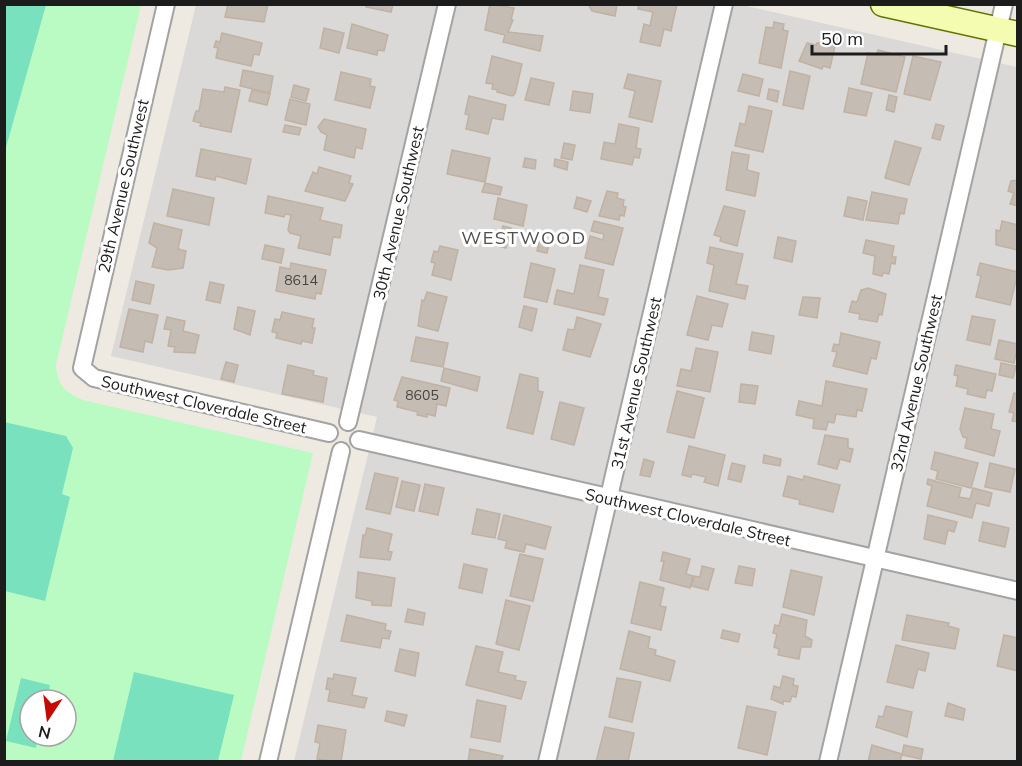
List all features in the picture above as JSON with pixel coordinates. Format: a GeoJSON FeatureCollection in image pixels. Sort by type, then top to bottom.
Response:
{"type":"FeatureCollection","features":[{"type":"Feature","properties":{"kind":"street","name":"29th Avenue Southwest"},"geometry":{"type":"LineString","coordinates":[[82,368],[166,4]]}},
{"type":"Feature","properties":{"kind":"street","name":"30th Avenue Southwest"},"geometry":{"type":"LineString","coordinates":[[348,422],[447,4]]}},
{"type":"Feature","properties":{"kind":"street","name":"31st Avenue Southwest"},"geometry":{"type":"LineString","coordinates":[[547,762],[724,4]]}},
{"type":"Feature","properties":{"kind":"street"},"geometry":{"type":"LineString","coordinates":[[883,4],[1007,32]]}},
{"type":"Feature","properties":{"kind":"street","name":"32nd Avenue Southwest"},"geometry":{"type":"LineString","coordinates":[[828,762],[1007,32],[1004,4]]}},
{"type":"Feature","properties":{"kind":"street","name":"Southwest Cloverdale Street"},"geometry":{"type":"LineString","coordinates":[[82,368],[94,378],[329,434]]}},
{"type":"Feature","properties":{"kind":"street"},"geometry":{"type":"LineString","coordinates":[[348,422],[357,428],[359,440],[353,450],[341,452],[330,442],[329,434],[336,424],[348,422]]}},
{"type":"Feature","properties":{"kind":"street","name":"Southwest Cloverdale Street"},"geometry":{"type":"LineString","coordinates":[[359,440],[1017,591]]}},
{"type":"Feature","properties":{"kind":"street"},"geometry":{"type":"LineString","coordinates":[[268,762],[341,452]]}},
{"type":"Feature","properties":{"kind":"shaded area"},"geometry":{"type":"Polygon","coordinates":[[[196,5],[742,5],[1017,67],[1017,761],[294,761],[377,417],[111,356],[196,5]]]}},
{"type":"Feature","properties":{"kind":"green space"},"geometry":{"type":"Polygon","coordinates":[[[4,5],[141,5],[56,365],[61,383],[67,391],[83,400],[313,453],[241,761],[5,761],[4,5]]]}},
{"type":"Feature","properties":{"kind":"green space"},"geometry":{"type":"Polygon","coordinates":[[[4,5],[46,5],[5,151],[4,5]]]}},
{"type":"Feature","properties":{"kind":"green space"},"geometry":{"type":"Polygon","coordinates":[[[4,422],[66,436],[73,448],[62,494],[70,497],[45,601],[5,591],[4,422]]]}},
{"type":"Feature","properties":{"kind":"green space"},"geometry":{"type":"Polygon","coordinates":[[[134,672],[234,695],[218,761],[113,761],[134,672]]]}},
{"type":"Feature","properties":{"kind":"green space"},"geometry":{"type":"Polygon","coordinates":[[[21,678],[50,685],[49,688],[19,688],[21,678]]]}},
{"type":"Feature","properties":{"kind":"green space"},"geometry":{"type":"Polygon","coordinates":[[[18,691],[18,744],[6,741],[18,691]]]}},
{"type":"Feature","properties":{"kind":"building"},"geometry":{"type":"Polygon","coordinates":[[[228,4],[268,4],[264,22],[225,17],[228,4]]]}},
{"type":"Feature","properties":{"kind":"building"},"geometry":{"type":"Polygon","coordinates":[[[366,4],[393,4],[391,12],[366,7],[366,4]]]}},
{"type":"Feature","properties":{"kind":"building"},"geometry":{"type":"Polygon","coordinates":[[[490,4],[514,8],[511,20],[513,20],[508,32],[543,36],[540,51],[503,42],[505,35],[485,30],[490,4]]]}},
{"type":"Feature","properties":{"kind":"building"},"geometry":{"type":"Polygon","coordinates":[[[588,4],[617,4],[615,16],[592,11],[588,4]]]}},
{"type":"Feature","properties":{"kind":"building"},"geometry":{"type":"Polygon","coordinates":[[[639,4],[677,4],[671,31],[664,29],[660,46],[640,42],[644,24],[650,26],[653,12],[638,9],[639,4]]]}},
{"type":"Feature","properties":{"kind":"building"},"geometry":{"type":"Polygon","coordinates":[[[774,22],[784,24],[783,30],[788,31],[781,68],[759,63],[766,27],[773,28],[774,22]]]}},
{"type":"Feature","properties":{"kind":"building"},"geometry":{"type":"Polygon","coordinates":[[[352,24],[388,35],[384,51],[378,50],[377,55],[347,48],[352,24]]]}},
{"type":"Feature","properties":{"kind":"building"},"geometry":{"type":"Polygon","coordinates":[[[324,28],[344,33],[339,53],[320,48],[324,28]]]}},
{"type":"Feature","properties":{"kind":"building"},"geometry":{"type":"Polygon","coordinates":[[[222,33],[262,43],[259,55],[254,54],[251,66],[216,58],[218,48],[214,47],[216,41],[220,42],[222,33]]]}},
{"type":"Feature","properties":{"kind":"building"},"geometry":{"type":"Polygon","coordinates":[[[807,43],[816,45],[817,43],[828,43],[835,46],[830,68],[823,66],[822,69],[799,61],[807,43]]]}},
{"type":"Feature","properties":{"kind":"building"},"geometry":{"type":"Polygon","coordinates":[[[878,50],[905,57],[896,92],[861,84],[868,53],[877,55],[878,50]]]}},
{"type":"Feature","properties":{"kind":"building"},"geometry":{"type":"Polygon","coordinates":[[[492,56],[522,64],[515,94],[512,96],[497,92],[498,90],[492,89],[493,84],[486,83],[492,56]]]}},
{"type":"Feature","properties":{"kind":"building"},"geometry":{"type":"Polygon","coordinates":[[[913,56],[941,62],[930,100],[904,94],[913,56]]]}},
{"type":"Feature","properties":{"kind":"building"},"geometry":{"type":"Polygon","coordinates":[[[243,70],[273,76],[270,93],[240,86],[243,70]]]}},
{"type":"Feature","properties":{"kind":"building"},"geometry":{"type":"Polygon","coordinates":[[[790,71],[810,76],[803,109],[783,105],[790,71]]]}},
{"type":"Feature","properties":{"kind":"building"},"geometry":{"type":"Polygon","coordinates":[[[341,72],[371,79],[370,86],[375,87],[370,108],[335,100],[341,72]]]}},
{"type":"Feature","properties":{"kind":"building"},"geometry":{"type":"Polygon","coordinates":[[[628,74],[661,81],[652,122],[629,117],[635,91],[624,88],[628,74]]]}},
{"type":"Feature","properties":{"kind":"building"},"geometry":{"type":"Polygon","coordinates":[[[743,74],[763,79],[759,96],[738,91],[743,74]]]}},
{"type":"Feature","properties":{"kind":"building"},"geometry":{"type":"Polygon","coordinates":[[[531,78],[554,83],[549,105],[525,100],[531,78]]]}},
{"type":"Feature","properties":{"kind":"building"},"geometry":{"type":"Polygon","coordinates":[[[294,85],[309,89],[306,101],[291,97],[294,85]]]}},
{"type":"Feature","properties":{"kind":"building"},"geometry":{"type":"Polygon","coordinates":[[[225,87],[240,90],[231,132],[200,126],[201,123],[193,121],[196,111],[199,111],[203,89],[224,92],[225,87]]]}},
{"type":"Feature","properties":{"kind":"building"},"geometry":{"type":"Polygon","coordinates":[[[849,88],[872,93],[866,116],[844,112],[849,88]]]}},
{"type":"Feature","properties":{"kind":"building"},"geometry":{"type":"Polygon","coordinates":[[[769,89],[779,91],[777,102],[767,99],[769,89]]]}},
{"type":"Feature","properties":{"kind":"building"},"geometry":{"type":"Polygon","coordinates":[[[252,90],[270,94],[267,105],[249,101],[252,90]]]}},
{"type":"Feature","properties":{"kind":"building"},"geometry":{"type":"Polygon","coordinates":[[[573,91],[593,94],[590,113],[570,110],[573,91]]]}},
{"type":"Feature","properties":{"kind":"building"},"geometry":{"type":"Polygon","coordinates":[[[889,95],[897,97],[894,112],[886,110],[889,95]]]}},
{"type":"Feature","properties":{"kind":"building"},"geometry":{"type":"Polygon","coordinates":[[[469,96],[506,105],[503,120],[492,118],[488,134],[466,129],[469,115],[465,114],[469,96]]]}},
{"type":"Feature","properties":{"kind":"building"},"geometry":{"type":"Polygon","coordinates":[[[290,99],[310,104],[306,125],[285,120],[290,99]]]}},
{"type":"Feature","properties":{"kind":"building"},"geometry":{"type":"Polygon","coordinates":[[[749,106],[772,111],[763,152],[735,146],[740,123],[745,125],[749,106]]]}},
{"type":"Feature","properties":{"kind":"building"},"geometry":{"type":"Polygon","coordinates":[[[324,119],[366,129],[362,149],[356,147],[354,158],[324,150],[327,135],[318,127],[324,119]]]}},
{"type":"Feature","properties":{"kind":"building"},"geometry":{"type":"Polygon","coordinates":[[[619,124],[639,128],[636,148],[641,149],[639,158],[634,157],[632,165],[601,159],[604,142],[615,144],[619,124]]]}},
{"type":"Feature","properties":{"kind":"building"},"geometry":{"type":"Polygon","coordinates":[[[936,124],[944,126],[940,140],[932,138],[936,124]]]}},
{"type":"Feature","properties":{"kind":"building"},"geometry":{"type":"Polygon","coordinates":[[[285,125],[301,128],[299,135],[283,132],[285,125]]]}},
{"type":"Feature","properties":{"kind":"building"},"geometry":{"type":"Polygon","coordinates":[[[895,141],[921,148],[909,185],[885,178],[895,141]]]}},
{"type":"Feature","properties":{"kind":"building"},"geometry":{"type":"Polygon","coordinates":[[[564,143],[575,145],[572,160],[561,158],[564,143]]]}},
{"type":"Feature","properties":{"kind":"building"},"geometry":{"type":"Polygon","coordinates":[[[201,149],[251,159],[246,184],[216,176],[215,180],[196,176],[201,149]]]}},
{"type":"Feature","properties":{"kind":"building"},"geometry":{"type":"Polygon","coordinates":[[[452,150],[490,158],[485,182],[447,174],[452,150]]]}},
{"type":"Feature","properties":{"kind":"building"},"geometry":{"type":"Polygon","coordinates":[[[732,152],[749,155],[747,170],[759,173],[755,196],[726,190],[732,152]]]}},
{"type":"Feature","properties":{"kind":"building"},"geometry":{"type":"Polygon","coordinates":[[[525,158],[536,160],[535,169],[523,167],[525,158]]]}},
{"type":"Feature","properties":{"kind":"building"},"geometry":{"type":"Polygon","coordinates":[[[555,159],[568,162],[567,170],[554,166],[555,159]]]}},
{"type":"Feature","properties":{"kind":"building"},"geometry":{"type":"Polygon","coordinates":[[[319,167],[351,176],[349,183],[353,184],[345,201],[305,191],[313,172],[317,174],[319,167]]]}},
{"type":"Feature","properties":{"kind":"building"},"geometry":{"type":"Polygon","coordinates":[[[1018,180],[1018,206],[1010,204],[1014,193],[1008,191],[1011,181],[1018,180]]]}},
{"type":"Feature","properties":{"kind":"building"},"geometry":{"type":"Polygon","coordinates":[[[485,183],[502,187],[500,195],[482,192],[485,183]]]}},
{"type":"Feature","properties":{"kind":"building"},"geometry":{"type":"Polygon","coordinates":[[[173,189],[214,198],[209,225],[167,216],[173,189]]]}},
{"type":"Feature","properties":{"kind":"building"},"geometry":{"type":"Polygon","coordinates":[[[607,191],[618,193],[617,198],[624,200],[623,206],[626,207],[624,216],[620,215],[619,220],[599,216],[607,191]]]}},
{"type":"Feature","properties":{"kind":"building"},"geometry":{"type":"Polygon","coordinates":[[[872,192],[907,199],[904,214],[900,213],[898,224],[866,220],[872,192]]]}},
{"type":"Feature","properties":{"kind":"building"},"geometry":{"type":"Polygon","coordinates":[[[268,196],[323,208],[320,220],[342,225],[340,238],[333,237],[330,255],[298,248],[301,236],[290,233],[288,230],[291,215],[285,214],[284,217],[265,213],[268,196]]]}},
{"type":"Feature","properties":{"kind":"building"},"geometry":{"type":"Polygon","coordinates":[[[577,197],[591,201],[587,212],[574,208],[577,197]]]}},
{"type":"Feature","properties":{"kind":"building"},"geometry":{"type":"Polygon","coordinates":[[[848,197],[867,201],[863,220],[844,216],[848,197]]]}},
{"type":"Feature","properties":{"kind":"building"},"geometry":{"type":"Polygon","coordinates":[[[498,198],[527,205],[523,226],[494,219],[498,198]]]}},
{"type":"Feature","properties":{"kind":"building"},"geometry":{"type":"Polygon","coordinates":[[[724,206],[745,211],[737,246],[720,241],[721,237],[714,235],[724,206]]]}},
{"type":"Feature","properties":{"kind":"building"},"geometry":{"type":"Polygon","coordinates":[[[594,221],[623,228],[613,265],[585,258],[590,236],[603,240],[604,234],[591,231],[594,221]]]}},
{"type":"Feature","properties":{"kind":"building"},"geometry":{"type":"Polygon","coordinates":[[[1002,221],[1018,225],[1018,250],[996,245],[996,230],[1000,231],[1002,221]]]}},
{"type":"Feature","properties":{"kind":"building"},"geometry":{"type":"Polygon","coordinates":[[[154,223],[182,230],[178,249],[186,251],[183,268],[168,270],[152,267],[157,248],[149,243],[154,223]]]}},
{"type":"Feature","properties":{"kind":"building"},"geometry":{"type":"Polygon","coordinates":[[[503,226],[511,228],[506,248],[491,244],[493,235],[500,236],[503,226]]]}},
{"type":"Feature","properties":{"kind":"building"},"geometry":{"type":"Polygon","coordinates":[[[778,237],[796,241],[792,262],[774,258],[778,237]]]}},
{"type":"Feature","properties":{"kind":"building"},"geometry":{"type":"Polygon","coordinates":[[[866,240],[894,246],[892,257],[896,257],[895,264],[891,263],[889,274],[883,273],[882,276],[873,274],[875,256],[863,253],[866,240]]]}},
{"type":"Feature","properties":{"kind":"building"},"geometry":{"type":"Polygon","coordinates":[[[539,242],[549,244],[547,253],[537,251],[539,242]]]}},
{"type":"Feature","properties":{"kind":"building"},"geometry":{"type":"Polygon","coordinates":[[[265,245],[284,249],[281,263],[262,259],[265,245]]]}},
{"type":"Feature","properties":{"kind":"building"},"geometry":{"type":"Polygon","coordinates":[[[440,246],[458,250],[451,280],[432,275],[435,263],[431,262],[434,251],[438,252],[440,246]]]}},
{"type":"Feature","properties":{"kind":"building"},"geometry":{"type":"Polygon","coordinates":[[[710,247],[743,254],[736,284],[748,286],[745,299],[709,291],[714,265],[707,263],[710,247]]]}},
{"type":"Feature","properties":{"kind":"building"},"geometry":{"type":"Polygon","coordinates":[[[291,263],[326,270],[321,294],[316,293],[315,299],[276,291],[280,267],[290,269],[291,263]]]}},
{"type":"Feature","properties":{"kind":"building"},"geometry":{"type":"Polygon","coordinates":[[[531,263],[555,269],[547,302],[524,297],[531,263]]]}},
{"type":"Feature","properties":{"kind":"building"},"geometry":{"type":"Polygon","coordinates":[[[980,263],[1018,272],[1010,305],[976,297],[981,276],[977,275],[980,263]]]}},
{"type":"Feature","properties":{"kind":"building"},"geometry":{"type":"Polygon","coordinates":[[[580,265],[604,270],[598,297],[608,299],[604,315],[554,304],[557,290],[574,294],[580,265]]]}},
{"type":"Feature","properties":{"kind":"building"},"geometry":{"type":"Polygon","coordinates":[[[136,281],[154,285],[150,304],[132,300],[136,281]]]}},
{"type":"Feature","properties":{"kind":"building"},"geometry":{"type":"Polygon","coordinates":[[[210,282],[224,285],[220,303],[206,300],[210,282]]]}},
{"type":"Feature","properties":{"kind":"building"},"geometry":{"type":"Polygon","coordinates":[[[868,288],[886,294],[882,315],[879,314],[877,322],[859,319],[860,314],[849,312],[852,301],[857,302],[861,290],[868,288]]]}},
{"type":"Feature","properties":{"kind":"building"},"geometry":{"type":"Polygon","coordinates":[[[427,292],[447,297],[438,331],[418,326],[422,300],[424,301],[427,292]]]}},
{"type":"Feature","properties":{"kind":"building"},"geometry":{"type":"Polygon","coordinates":[[[697,296],[728,304],[722,327],[712,325],[708,340],[687,335],[697,296]]]}},
{"type":"Feature","properties":{"kind":"building"},"geometry":{"type":"Polygon","coordinates":[[[803,297],[820,298],[817,318],[799,315],[803,297]]]}},
{"type":"Feature","properties":{"kind":"building"},"geometry":{"type":"Polygon","coordinates":[[[524,306],[537,309],[532,331],[519,327],[524,306]]]}},
{"type":"Feature","properties":{"kind":"building"},"geometry":{"type":"Polygon","coordinates":[[[238,307],[255,311],[250,335],[234,329],[238,307]]]}},
{"type":"Feature","properties":{"kind":"building"},"geometry":{"type":"Polygon","coordinates":[[[129,309],[158,315],[152,343],[145,341],[143,352],[120,347],[129,309]]]}},
{"type":"Feature","properties":{"kind":"building"},"geometry":{"type":"Polygon","coordinates":[[[282,312],[314,319],[312,343],[302,341],[301,344],[276,338],[277,333],[272,332],[275,319],[280,320],[282,312]]]}},
{"type":"Feature","properties":{"kind":"building"},"geometry":{"type":"Polygon","coordinates":[[[972,316],[995,320],[990,345],[967,340],[972,316]]]}},
{"type":"Feature","properties":{"kind":"building"},"geometry":{"type":"Polygon","coordinates":[[[167,317],[185,321],[183,331],[199,335],[195,353],[174,352],[175,347],[168,346],[171,330],[164,329],[167,317]]]}},
{"type":"Feature","properties":{"kind":"building"},"geometry":{"type":"Polygon","coordinates":[[[577,317],[601,324],[590,357],[563,350],[568,329],[574,330],[577,317]]]}},
{"type":"Feature","properties":{"kind":"building"},"geometry":{"type":"Polygon","coordinates":[[[752,332],[774,336],[771,354],[749,350],[752,332]]]}},
{"type":"Feature","properties":{"kind":"building"},"geometry":{"type":"Polygon","coordinates":[[[841,333],[880,342],[876,359],[871,358],[867,374],[833,366],[837,352],[832,351],[834,344],[839,345],[841,333]]]}},
{"type":"Feature","properties":{"kind":"building"},"geometry":{"type":"Polygon","coordinates":[[[416,337],[448,343],[443,367],[411,361],[416,337]]]}},
{"type":"Feature","properties":{"kind":"building"},"geometry":{"type":"Polygon","coordinates":[[[999,340],[1018,344],[1014,363],[995,359],[999,340]]]}},
{"type":"Feature","properties":{"kind":"building"},"geometry":{"type":"Polygon","coordinates":[[[696,348],[718,352],[710,392],[677,386],[681,369],[691,371],[696,348]]]}},
{"type":"Feature","properties":{"kind":"building"},"geometry":{"type":"Polygon","coordinates":[[[226,362],[238,365],[234,382],[221,379],[226,362]]]}},
{"type":"Feature","properties":{"kind":"building"},"geometry":{"type":"Polygon","coordinates":[[[1001,363],[1016,366],[1013,378],[999,375],[1001,363]]]}},
{"type":"Feature","properties":{"kind":"building"},"geometry":{"type":"Polygon","coordinates":[[[288,365],[314,371],[313,375],[327,378],[323,402],[282,394],[288,365]]]}},
{"type":"Feature","properties":{"kind":"building"},"geometry":{"type":"Polygon","coordinates":[[[956,365],[996,374],[992,391],[987,390],[985,398],[967,394],[968,389],[956,386],[958,376],[954,375],[956,365]]]}},
{"type":"Feature","properties":{"kind":"building"},"geometry":{"type":"Polygon","coordinates":[[[444,368],[480,377],[477,391],[441,381],[444,368]]]}},
{"type":"Feature","properties":{"kind":"building"},"geometry":{"type":"Polygon","coordinates":[[[520,374],[538,378],[538,391],[543,392],[533,434],[507,428],[520,374]]]}},
{"type":"Feature","properties":{"kind":"building"},"geometry":{"type":"Polygon","coordinates":[[[402,377],[450,388],[446,406],[437,404],[435,416],[427,414],[427,417],[417,415],[418,412],[397,407],[398,401],[394,400],[402,377]]]}},
{"type":"Feature","properties":{"kind":"building"},"geometry":{"type":"Polygon","coordinates":[[[826,381],[867,389],[862,411],[857,410],[856,417],[836,414],[834,423],[828,422],[826,430],[813,428],[814,419],[796,415],[799,401],[822,406],[826,381]]]}},
{"type":"Feature","properties":{"kind":"building"},"geometry":{"type":"Polygon","coordinates":[[[741,384],[758,386],[755,404],[739,402],[741,384]]]}},
{"type":"Feature","properties":{"kind":"building"},"geometry":{"type":"Polygon","coordinates":[[[677,391],[704,398],[694,438],[667,432],[677,391]]]}},
{"type":"Feature","properties":{"kind":"building"},"geometry":{"type":"Polygon","coordinates":[[[1014,393],[1018,394],[1018,422],[1012,421],[1014,413],[1009,412],[1014,393]]]}},
{"type":"Feature","properties":{"kind":"building"},"geometry":{"type":"Polygon","coordinates":[[[560,402],[584,408],[574,445],[551,439],[560,402]]]}},
{"type":"Feature","properties":{"kind":"building"},"geometry":{"type":"Polygon","coordinates":[[[965,408],[994,414],[991,429],[1000,431],[994,456],[965,448],[967,438],[963,437],[960,429],[965,408]]]}},
{"type":"Feature","properties":{"kind":"building"},"geometry":{"type":"Polygon","coordinates":[[[825,435],[848,439],[848,448],[853,449],[850,462],[840,459],[837,469],[818,464],[825,435]]]}},
{"type":"Feature","properties":{"kind":"building"},"geometry":{"type":"Polygon","coordinates":[[[689,446],[725,455],[718,486],[704,482],[706,477],[692,474],[691,477],[682,475],[689,446]]]}},
{"type":"Feature","properties":{"kind":"building"},"geometry":{"type":"Polygon","coordinates":[[[935,452],[978,463],[971,488],[936,479],[938,471],[931,469],[935,452]]]}},
{"type":"Feature","properties":{"kind":"building"},"geometry":{"type":"Polygon","coordinates":[[[764,455],[781,459],[780,466],[763,463],[764,455]]]}},
{"type":"Feature","properties":{"kind":"building"},"geometry":{"type":"Polygon","coordinates":[[[644,459],[654,462],[650,477],[640,475],[644,459]]]}},
{"type":"Feature","properties":{"kind":"building"},"geometry":{"type":"Polygon","coordinates":[[[732,463],[745,466],[741,482],[728,479],[732,463]]]}},
{"type":"Feature","properties":{"kind":"building"},"geometry":{"type":"Polygon","coordinates":[[[990,463],[1015,469],[1010,492],[985,487],[990,463]]]}},
{"type":"Feature","properties":{"kind":"building"},"geometry":{"type":"Polygon","coordinates":[[[375,473],[398,478],[390,514],[366,509],[375,473]]]}},
{"type":"Feature","properties":{"kind":"building"},"geometry":{"type":"Polygon","coordinates":[[[788,476],[803,480],[804,476],[840,485],[833,512],[799,504],[800,500],[783,496],[788,476]]]}},
{"type":"Feature","properties":{"kind":"building"},"geometry":{"type":"Polygon","coordinates":[[[928,479],[961,488],[959,497],[970,499],[973,488],[992,493],[989,506],[976,503],[972,518],[927,506],[932,486],[927,484],[928,479]]]}},
{"type":"Feature","properties":{"kind":"building"},"geometry":{"type":"Polygon","coordinates":[[[402,481],[420,485],[414,511],[396,507],[402,481]]]}},
{"type":"Feature","properties":{"kind":"building"},"geometry":{"type":"Polygon","coordinates":[[[425,484],[444,488],[438,515],[419,511],[425,484]]]}},
{"type":"Feature","properties":{"kind":"building"},"geometry":{"type":"Polygon","coordinates":[[[477,509],[500,514],[495,538],[472,534],[477,509]]]}},
{"type":"Feature","properties":{"kind":"building"},"geometry":{"type":"Polygon","coordinates":[[[504,515],[551,527],[545,549],[526,544],[524,552],[505,548],[507,541],[498,539],[504,515]]]}},
{"type":"Feature","properties":{"kind":"building"},"geometry":{"type":"Polygon","coordinates":[[[928,515],[957,522],[954,532],[948,530],[945,544],[924,539],[928,515]]]}},
{"type":"Feature","properties":{"kind":"building"},"geometry":{"type":"Polygon","coordinates":[[[983,522],[1009,528],[1005,547],[979,541],[983,522]]]}},
{"type":"Feature","properties":{"kind":"building"},"geometry":{"type":"Polygon","coordinates":[[[367,528],[392,534],[388,551],[392,552],[390,560],[360,557],[363,535],[365,536],[367,528]]]}},
{"type":"Feature","properties":{"kind":"building"},"geometry":{"type":"Polygon","coordinates":[[[663,552],[690,559],[686,574],[693,576],[690,588],[660,580],[664,561],[661,561],[663,552]]]}},
{"type":"Feature","properties":{"kind":"building"},"geometry":{"type":"Polygon","coordinates":[[[520,554],[543,559],[533,601],[510,596],[520,554]]]}},
{"type":"Feature","properties":{"kind":"building"},"geometry":{"type":"Polygon","coordinates":[[[464,564],[487,569],[482,593],[459,588],[464,564]]]}},
{"type":"Feature","properties":{"kind":"building"},"geometry":{"type":"Polygon","coordinates":[[[702,566],[714,569],[708,590],[691,586],[694,576],[700,577],[702,566]]]}},
{"type":"Feature","properties":{"kind":"building"},"geometry":{"type":"Polygon","coordinates":[[[739,566],[755,569],[752,586],[735,583],[739,566]]]}},
{"type":"Feature","properties":{"kind":"building"},"geometry":{"type":"Polygon","coordinates":[[[791,570],[822,577],[814,615],[783,607],[791,570]]]}},
{"type":"Feature","properties":{"kind":"building"},"geometry":{"type":"Polygon","coordinates":[[[358,572],[395,578],[391,606],[372,605],[372,601],[356,598],[358,572]]]}},
{"type":"Feature","properties":{"kind":"building"},"geometry":{"type":"Polygon","coordinates":[[[640,582],[664,588],[660,606],[666,607],[661,630],[631,623],[640,582]]]}},
{"type":"Feature","properties":{"kind":"building"},"geometry":{"type":"Polygon","coordinates":[[[506,600],[530,606],[519,650],[496,644],[506,600]]]}},
{"type":"Feature","properties":{"kind":"building"},"geometry":{"type":"Polygon","coordinates":[[[408,609],[425,613],[423,625],[405,622],[408,609]]]}},
{"type":"Feature","properties":{"kind":"building"},"geometry":{"type":"Polygon","coordinates":[[[782,614],[807,620],[805,636],[812,640],[811,647],[801,647],[799,659],[778,655],[779,649],[774,647],[777,634],[773,633],[775,625],[779,626],[782,614]]]}},
{"type":"Feature","properties":{"kind":"building"},"geometry":{"type":"Polygon","coordinates":[[[347,615],[386,624],[385,630],[391,631],[389,639],[382,638],[380,648],[341,641],[347,615]]]}},
{"type":"Feature","properties":{"kind":"building"},"geometry":{"type":"Polygon","coordinates":[[[907,615],[949,623],[948,626],[959,629],[955,649],[902,640],[907,615]]]}},
{"type":"Feature","properties":{"kind":"building"},"geometry":{"type":"Polygon","coordinates":[[[723,630],[740,634],[738,642],[721,638],[723,630]]]}},
{"type":"Feature","properties":{"kind":"building"},"geometry":{"type":"Polygon","coordinates":[[[629,631],[650,637],[648,648],[656,650],[655,655],[675,661],[670,681],[620,669],[629,631]]]}},
{"type":"Feature","properties":{"kind":"building"},"geometry":{"type":"Polygon","coordinates":[[[1004,635],[1018,638],[1018,671],[997,666],[1004,635]]]}},
{"type":"Feature","properties":{"kind":"building"},"geometry":{"type":"Polygon","coordinates":[[[896,645],[929,653],[925,671],[918,669],[913,688],[887,682],[896,645]]]}},
{"type":"Feature","properties":{"kind":"building"},"geometry":{"type":"Polygon","coordinates":[[[476,646],[503,652],[498,672],[516,676],[515,680],[526,682],[521,699],[466,685],[476,646]]]}},
{"type":"Feature","properties":{"kind":"building"},"geometry":{"type":"Polygon","coordinates":[[[400,649],[419,653],[415,676],[395,671],[400,649]]]}},
{"type":"Feature","properties":{"kind":"building"},"geometry":{"type":"Polygon","coordinates":[[[334,674],[356,678],[352,695],[367,698],[364,708],[328,701],[330,690],[326,689],[328,678],[333,679],[334,674]]]}},
{"type":"Feature","properties":{"kind":"building"},"geometry":{"type":"Polygon","coordinates":[[[783,676],[794,679],[793,685],[798,686],[796,697],[792,696],[790,702],[783,701],[783,704],[771,699],[774,686],[780,688],[783,676]]]}},
{"type":"Feature","properties":{"kind":"building"},"geometry":{"type":"Polygon","coordinates":[[[617,678],[641,682],[632,722],[609,717],[617,678]]]}},
{"type":"Feature","properties":{"kind":"building"},"geometry":{"type":"Polygon","coordinates":[[[477,700],[506,706],[500,742],[471,737],[477,700]]]}},
{"type":"Feature","properties":{"kind":"building"},"geometry":{"type":"Polygon","coordinates":[[[948,703],[965,709],[963,720],[945,716],[948,703]]]}},
{"type":"Feature","properties":{"kind":"building"},"geometry":{"type":"Polygon","coordinates":[[[747,706],[776,712],[767,755],[738,748],[747,706]]]}},
{"type":"Feature","properties":{"kind":"building"},"geometry":{"type":"Polygon","coordinates":[[[886,706],[912,712],[907,737],[876,727],[879,716],[883,717],[886,706]]]}},
{"type":"Feature","properties":{"kind":"building"},"geometry":{"type":"Polygon","coordinates":[[[387,711],[407,715],[404,726],[385,721],[387,711]]]}},
{"type":"Feature","properties":{"kind":"building"},"geometry":{"type":"Polygon","coordinates":[[[318,725],[346,730],[341,762],[317,759],[320,743],[315,742],[318,725]]]}},
{"type":"Feature","properties":{"kind":"building"},"geometry":{"type":"Polygon","coordinates":[[[605,727],[634,733],[628,762],[596,762],[605,727]]]}},
{"type":"Feature","properties":{"kind":"building"},"geometry":{"type":"Polygon","coordinates":[[[872,745],[902,754],[900,762],[868,762],[872,745]]]}},
{"type":"Feature","properties":{"kind":"building"},"geometry":{"type":"Polygon","coordinates":[[[904,745],[923,749],[921,759],[902,755],[904,745]]]}},
{"type":"Feature","properties":{"kind":"building"},"geometry":{"type":"Polygon","coordinates":[[[470,749],[503,756],[501,762],[468,762],[470,749]]]}},
{"type":"Feature","properties":{"kind":"district","name":"WESTWOOD"},"geometry":{"type":"Point","coordinates":[524,238]}}]}
